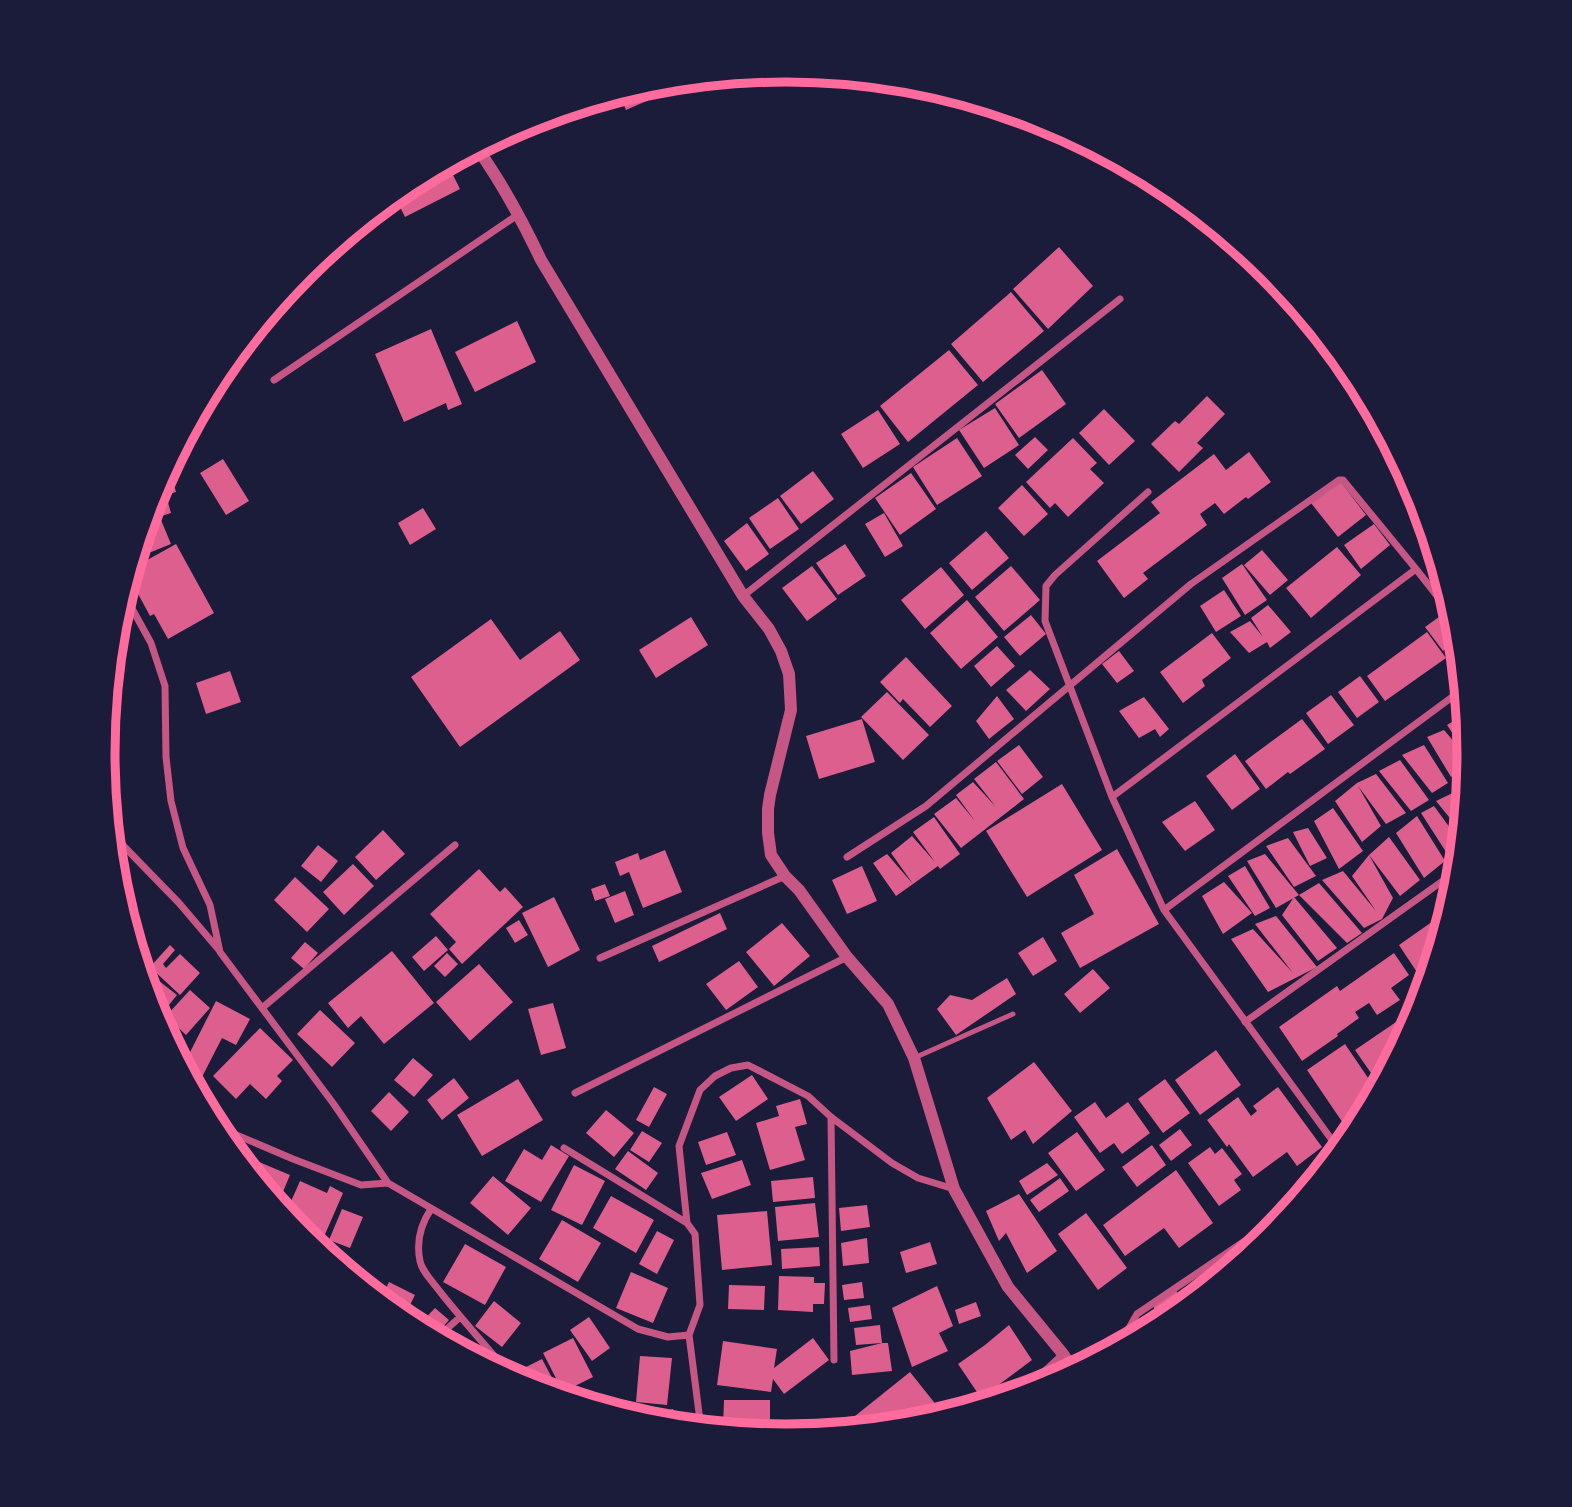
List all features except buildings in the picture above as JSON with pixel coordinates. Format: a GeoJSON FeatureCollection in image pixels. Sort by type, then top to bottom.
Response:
{"type":"FeatureCollection","features":[{"type":"Feature","properties":{"kind":"street"},"geometry":{"type":"LineString","coordinates":[[482,155],[519,214],[541,260],[743,596],[769,629],[781,651],[789,674],[791,709],[768,809],[771,855],[847,957],[888,1004],[914,1058],[954,1189],[1008,1287],[1069,1362]]}},
{"type":"Feature","properties":{"kind":"street"},"geometry":{"type":"LineString","coordinates":[[274,380],[519,214]]}},
{"type":"Feature","properties":{"kind":"street"},"geometry":{"type":"LineString","coordinates":[[743,596],[1120,299]]}},
{"type":"Feature","properties":{"kind":"street"},"geometry":{"type":"LineString","coordinates":[[847,857],[926,806],[1191,584],[1339,480],[1343,480],[1438,597]]}},
{"type":"Feature","properties":{"kind":"street"},"geometry":{"type":"LineString","coordinates":[[1148,492],[1046,586],[1045,621],[1112,797],[1164,910],[1333,1142]]}},
{"type":"Feature","properties":{"kind":"street"},"geometry":{"type":"LineString","coordinates":[[1112,797],[1416,569]]}},
{"type":"Feature","properties":{"kind":"street"},"geometry":{"type":"LineString","coordinates":[[132,608],[151,643],[165,686],[170,801],[183,848],[210,905],[220,952]]}},
{"type":"Feature","properties":{"kind":"street"},"geometry":{"type":"LineString","coordinates":[[1164,910],[1455,695]]}},
{"type":"Feature","properties":{"kind":"street"},"geometry":{"type":"LineString","coordinates":[[120,843],[179,903],[220,952],[333,1103],[388,1184],[638,1329],[668,1337],[689,1335]]}},
{"type":"Feature","properties":{"kind":"street"},"geometry":{"type":"LineString","coordinates":[[262,1008],[455,845]]}},
{"type":"Feature","properties":{"kind":"street"},"geometry":{"type":"LineString","coordinates":[[600,958],[785,876]]}},
{"type":"Feature","properties":{"kind":"street"},"geometry":{"type":"LineString","coordinates":[[1245,1022],[1445,879]]}},
{"type":"Feature","properties":{"kind":"street"},"geometry":{"type":"LineString","coordinates":[[575,1093],[847,957]]}},
{"type":"Feature","properties":{"kind":"street"},"geometry":{"type":"LineString","coordinates":[[687,1223],[679,1146],[700,1090],[715,1076],[731,1068],[748,1065],[808,1096],[892,1163],[918,1178],[954,1189]]}},
{"type":"Feature","properties":{"kind":"street"},"geometry":{"type":"LineString","coordinates":[[831,1117],[834,1360]]}},
{"type":"Feature","properties":{"kind":"street"},"geometry":{"type":"LineString","coordinates":[[234,1134],[361,1185],[388,1184]]}},
{"type":"Feature","properties":{"kind":"street"},"geometry":{"type":"LineString","coordinates":[[564,1148],[687,1223],[695,1234],[700,1305],[689,1335],[701,1419]]}},
{"type":"Feature","properties":{"kind":"street"},"geometry":{"type":"LineString","coordinates":[[431,1209],[422,1222],[418,1250],[420,1264],[460,1317],[497,1360]]}},
{"type":"Feature","properties":{"kind":"street"},"geometry":{"type":"LineString","coordinates":[[1127,1332],[1137,1314],[1253,1235]]}},
{"type":"Feature","properties":{"kind":"street"},"geometry":{"type":"LineString","coordinates":[[444,1331],[460,1317]]}},
{"type":"Feature","properties":{"kind":"street"},"geometry":{"type":"LineString","coordinates":[[1040,1375],[1063,1353]]}},
{"type":"Feature","properties":{"kind":"lane"},"geometry":{"type":"LineString","coordinates":[[914,1058],[1013,1014]]}}]}
